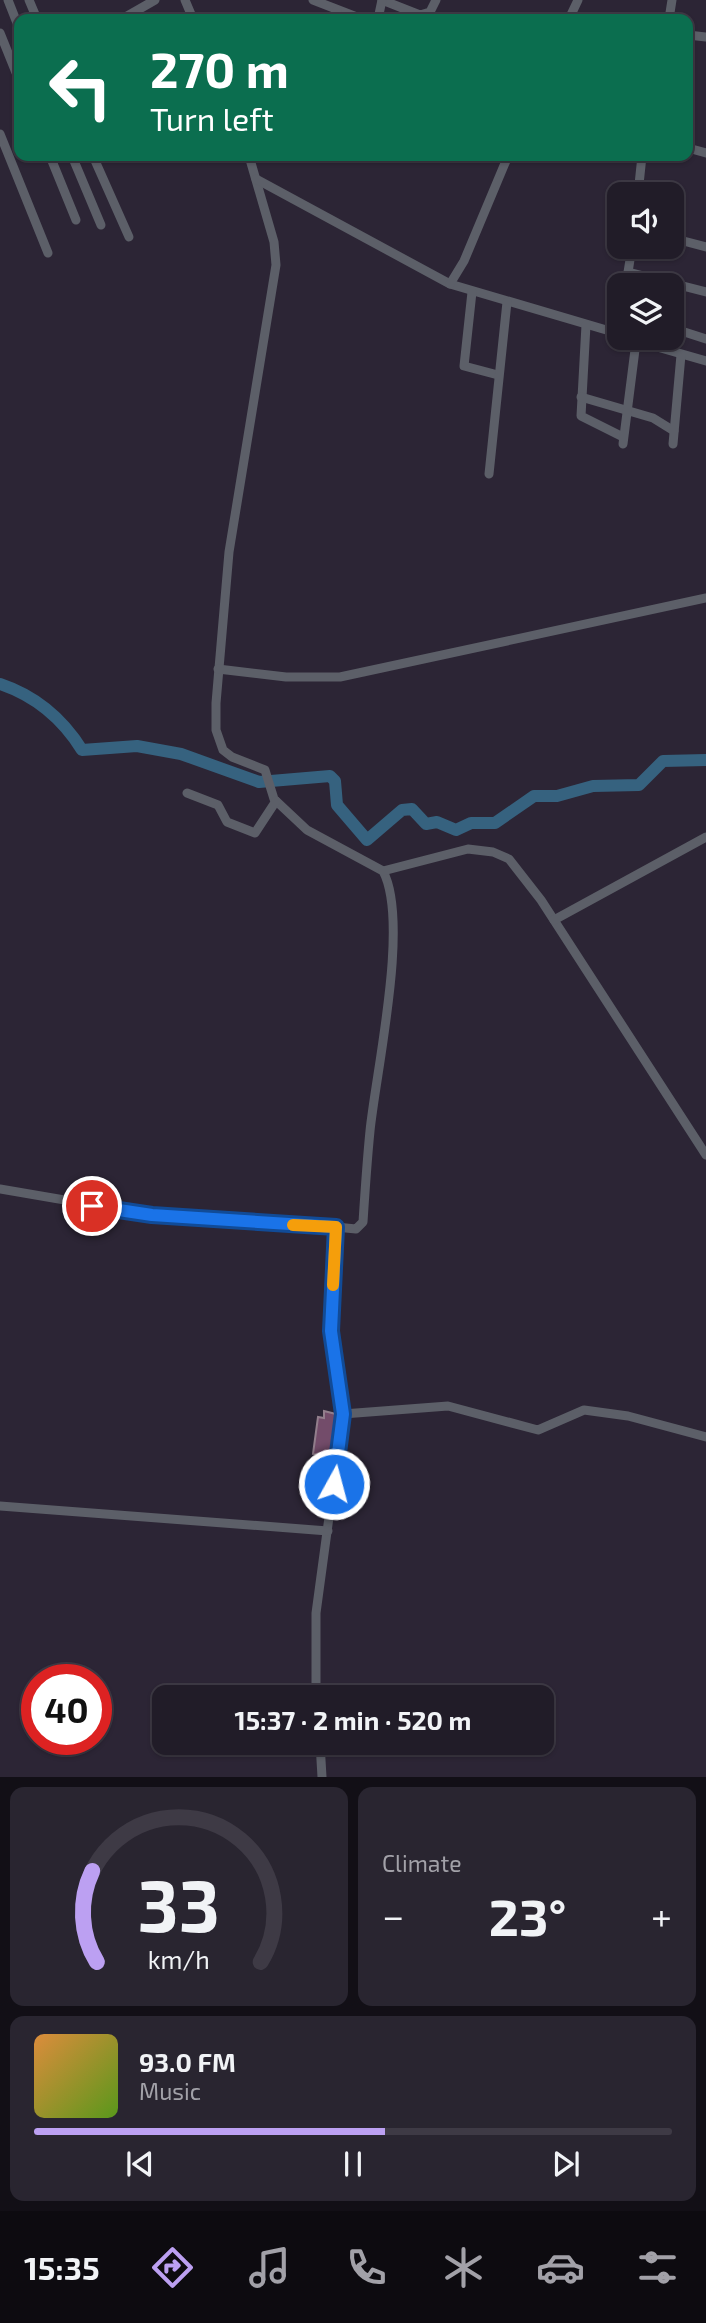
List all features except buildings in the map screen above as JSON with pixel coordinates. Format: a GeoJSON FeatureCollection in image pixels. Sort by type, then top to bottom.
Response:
{"type":"FeatureCollection","features":[{"type":"Feature","properties":{"kind":"street"},"geometry":{"type":"LineString","coordinates":[[131,14],[156,0]]}},
{"type":"Feature","properties":{"kind":"street"},"geometry":{"type":"LineString","coordinates":[[186,2],[197,0]]}},
{"type":"Feature","properties":{"kind":"street"},"geometry":{"type":"LineString","coordinates":[[382,0],[417,14]]}},
{"type":"Feature","properties":{"kind":"street"},"geometry":{"type":"LineString","coordinates":[[423,14],[430,12],[436,0]]}},
{"type":"Feature","properties":{"kind":"street"},"geometry":{"type":"LineString","coordinates":[[317,1],[348,14]]}},
{"type":"Feature","properties":{"kind":"street"},"geometry":{"type":"LineString","coordinates":[[335,14],[337,10]]}},
{"type":"Feature","properties":{"kind":"street"},"geometry":{"type":"LineString","coordinates":[[0,33],[4,53],[14,71]]}},
{"type":"Feature","properties":{"kind":"street"},"geometry":{"type":"LineString","coordinates":[[0,134],[48,253]]}},
{"type":"Feature","properties":{"kind":"street"},"geometry":{"type":"LineString","coordinates":[[52,161],[76,220]]}},
{"type":"Feature","properties":{"kind":"street"},"geometry":{"type":"LineString","coordinates":[[74,161],[101,225]]}},
{"type":"Feature","properties":{"kind":"street"},"geometry":{"type":"LineString","coordinates":[[95,161],[129,237]]}},
{"type":"Feature","properties":{"kind":"street"},"geometry":{"type":"LineString","coordinates":[[251,161],[274,242],[276,265],[229,552],[218,669],[216,720],[220,745],[232,757],[262,768],[269,778],[271,792],[276,801],[307,830],[383,871],[468,849],[493,852],[509,859],[554,920],[706,1156]]}},
{"type":"Feature","properties":{"kind":"street"},"geometry":{"type":"LineString","coordinates":[[450,284],[464,261],[506,161]]}},
{"type":"Feature","properties":{"kind":"street"},"geometry":{"type":"LineString","coordinates":[[639,182],[641,161]]}},
{"type":"Feature","properties":{"kind":"street"},"geometry":{"type":"LineString","coordinates":[[256,179],[450,284],[607,329]]}},
{"type":"Feature","properties":{"kind":"street"},"geometry":{"type":"LineString","coordinates":[[684,241],[706,247]]}},
{"type":"Feature","properties":{"kind":"street"},"geometry":{"type":"LineString","coordinates":[[630,259],[628,272],[706,292]]}},
{"type":"Feature","properties":{"kind":"street"},"geometry":{"type":"LineString","coordinates":[[472,292],[464,366],[498,375]]}},
{"type":"Feature","properties":{"kind":"street"},"geometry":{"type":"LineString","coordinates":[[489,474],[507,302]]}},
{"type":"Feature","properties":{"kind":"street"},"geometry":{"type":"LineString","coordinates":[[586,325],[581,415],[584,420],[623,441],[628,410],[631,350]]}},
{"type":"Feature","properties":{"kind":"street"},"geometry":{"type":"LineString","coordinates":[[684,332],[706,339]]}},
{"type":"Feature","properties":{"kind":"street"},"geometry":{"type":"LineString","coordinates":[[664,350],[706,362]]}},
{"type":"Feature","properties":{"kind":"street"},"geometry":{"type":"LineString","coordinates":[[673,444],[681,355]]}},
{"type":"Feature","properties":{"kind":"street"},"geometry":{"type":"LineString","coordinates":[[582,397],[653,418],[674,431]]}},
{"type":"Feature","properties":{"kind":"street"},"geometry":{"type":"LineString","coordinates":[[218,669],[286,677],[340,677],[706,598]]}},
{"type":"Feature","properties":{"kind":"street"},"geometry":{"type":"LineString","coordinates":[[187,793],[218,805],[227,822],[255,833],[276,801]]}},
{"type":"Feature","properties":{"kind":"street"},"geometry":{"type":"LineString","coordinates":[[554,920],[706,837]]}},
{"type":"Feature","properties":{"kind":"street"},"geometry":{"type":"LineString","coordinates":[[0,1189],[152,1215],[356,1229],[363,1222],[370,1130],[389,992],[391,900],[383,871]]}},
{"type":"Feature","properties":{"kind":"street"},"geometry":{"type":"LineString","coordinates":[[316,1685],[316,1613],[343,1414],[331,1331],[336,1227]]}},
{"type":"Feature","properties":{"kind":"street"},"geometry":{"type":"LineString","coordinates":[[343,1414],[448,1406],[538,1430],[584,1410],[628,1416],[706,1437]]}},
{"type":"Feature","properties":{"kind":"street"},"geometry":{"type":"LineString","coordinates":[[0,1506],[328,1531]]}},
{"type":"Feature","properties":{"kind":"street"},"geometry":{"type":"LineString","coordinates":[[321,1755],[322,1777]]}},
{"type":"Feature","properties":{"kind":"waterway"},"geometry":{"type":"LineString","coordinates":[[0,684],[25,695],[57,718],[82,750],[137,746],[181,754],[259,782],[330,776],[335,781],[337,805],[367,840],[402,810],[412,809],[426,824],[437,822],[456,830],[471,823],[495,823],[534,796],[557,796],[593,786],[639,785],[663,761],[706,760]]}},
{"type":"Feature","properties":{"kind":"slow traffic"},"geometry":{"type":"LineString","coordinates":[[293,1225],[336,1227],[333,1285]]}},
{"type":"Feature","properties":{"kind":"route"},"geometry":{"type":"LineString","coordinates":[[92,1206],[152,1215],[336,1227],[331,1331],[332,1355],[343,1414],[334,1484]]}}]}
